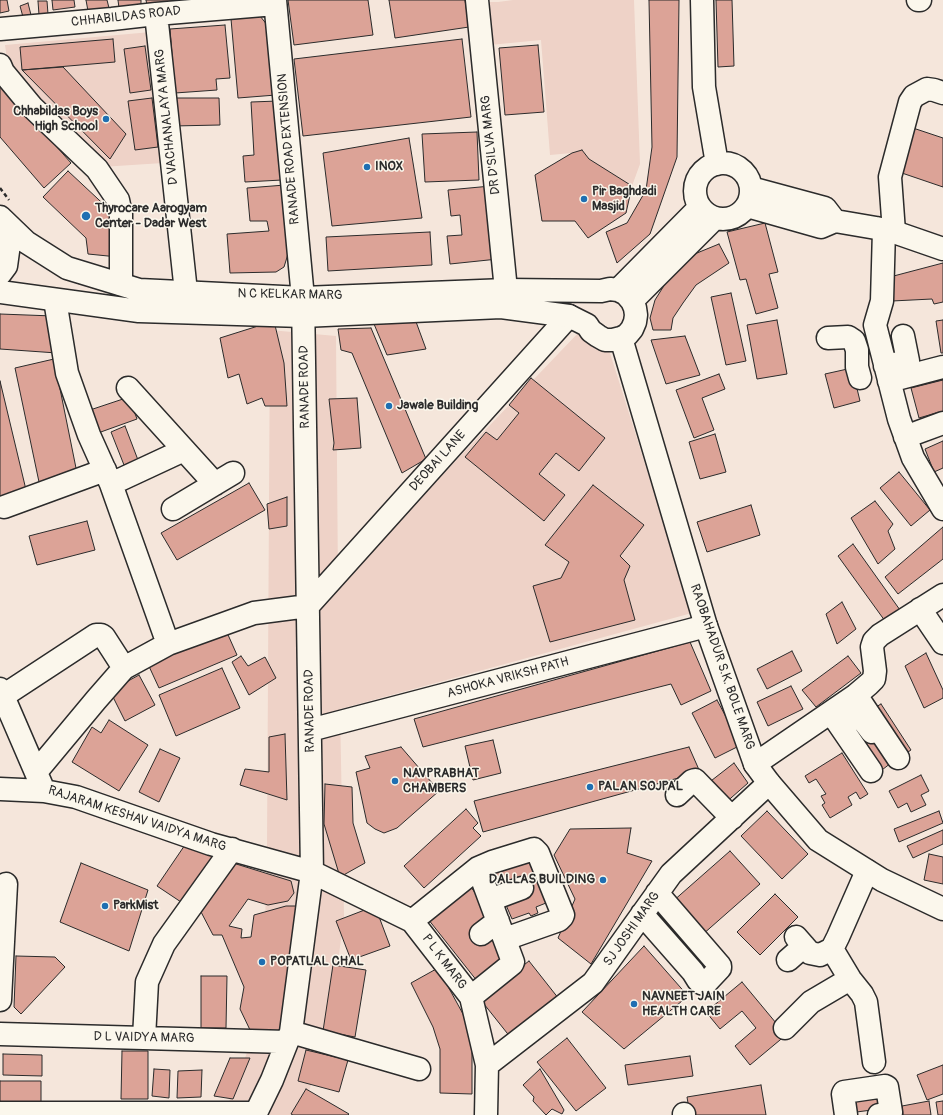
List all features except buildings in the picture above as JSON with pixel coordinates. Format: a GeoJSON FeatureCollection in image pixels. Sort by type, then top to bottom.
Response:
{"type":"FeatureCollection","features":[{"type":"Feature","properties":{"kind":"street","name":"DR D'SILVA MARG"},"geometry":{"type":"LineString","coordinates":[[477,0],[506,290]]}},
{"type":"Feature","properties":{"kind":"street"},"geometry":{"type":"LineString","coordinates":[[702,0],[704,87],[717,164]]}},
{"type":"Feature","properties":{"kind":"street","name":"CHHABILDAS ROAD"},"geometry":{"type":"LineString","coordinates":[[0,29],[275,2]]}},
{"type":"Feature","properties":{"kind":"street","name":"RANADE ROAD EXTENSION"},"geometry":{"type":"LineString","coordinates":[[275,2],[303,307]]}},
{"type":"Feature","properties":{"kind":"street","name":"D VACHANALAYA MARG"},"geometry":{"type":"LineString","coordinates":[[156,14],[186,292]]}},
{"type":"Feature","properties":{"kind":"street"},"geometry":{"type":"LineString","coordinates":[[0,65],[3,72],[32,107],[98,169],[118,200],[121,214],[120,284]]}},
{"type":"Feature","properties":{"kind":"street"},"geometry":{"type":"LineString","coordinates":[[943,93],[928,89],[914,96],[910,102],[890,177],[889,231],[882,301],[875,325],[905,437],[913,458],[943,509]]}},
{"type":"Feature","properties":{"kind":"street"},"geometry":{"type":"LineString","coordinates":[[725,163],[739,168],[749,181],[749,197],[741,213],[733,218],[724,220],[707,213],[696,197],[695,192],[695,186],[699,176],[707,168],[717,164],[725,163]]}},
{"type":"Feature","properties":{"kind":"street"},"geometry":{"type":"LineString","coordinates":[[749,197],[826,208],[835,220],[889,231],[943,249]]}},
{"type":"Feature","properties":{"kind":"street","name":"N C KELKAR MARG"},"geometry":{"type":"LineString","coordinates":[[6,210],[26,242],[67,268],[139,290],[186,292],[303,307],[506,290],[617,294]]}},
{"type":"Feature","properties":{"kind":"street"},"geometry":{"type":"LineString","coordinates":[[578,320],[594,334],[605,340],[613,340],[627,335],[635,322],[636,310],[617,294],[707,213]]}},
{"type":"Feature","properties":{"kind":"street"},"geometry":{"type":"LineString","coordinates":[[0,223],[9,244],[6,266],[0,274]]}},
{"type":"Feature","properties":{"kind":"street","name":"N C KELKAR MARG"},"geometry":{"type":"LineString","coordinates":[[0,292],[139,311],[303,307],[501,307],[578,320]]}},
{"type":"Feature","properties":{"kind":"street"},"geometry":{"type":"LineString","coordinates":[[55,300],[67,373],[89,435],[108,477],[168,644]]}},
{"type":"Feature","properties":{"kind":"street","name":"RANADE ROAD"},"geometry":{"type":"LineString","coordinates":[[255,1114],[272,1080],[289,1037],[312,872],[303,307]]}},
{"type":"Feature","properties":{"kind":"street","name":"DEOBAI LANE"},"geometry":{"type":"LineString","coordinates":[[308,606],[578,320]]}},
{"type":"Feature","properties":{"kind":"street"},"geometry":{"type":"LineString","coordinates":[[860,378],[857,367],[857,350],[854,341],[848,337],[830,335],[875,325]]}},
{"type":"Feature","properties":{"kind":"street"},"geometry":{"type":"LineString","coordinates":[[884,359],[908,361],[903,336]]}},
{"type":"Feature","properties":{"kind":"street","name":"RAOBAHADUR S.K. BOLE MARG"},"geometry":{"type":"LineString","coordinates":[[620,338],[706,626],[754,764],[818,840],[882,880],[943,909]]}},
{"type":"Feature","properties":{"kind":"street"},"geometry":{"type":"LineString","coordinates":[[857,350],[884,359],[943,367]]}},
{"type":"Feature","properties":{"kind":"street"},"geometry":{"type":"LineString","coordinates":[[128,388],[184,450],[224,478],[173,509]]}},
{"type":"Feature","properties":{"kind":"street"},"geometry":{"type":"LineString","coordinates":[[905,437],[943,423]]}},
{"type":"Feature","properties":{"kind":"street"},"geometry":{"type":"LineString","coordinates":[[4,507],[108,477],[184,450]]}},
{"type":"Feature","properties":{"kind":"street"},"geometry":{"type":"LineString","coordinates":[[754,764],[847,710],[874,680],[875,671],[872,647],[874,641],[880,635],[943,595]]}},
{"type":"Feature","properties":{"kind":"street"},"geometry":{"type":"LineString","coordinates":[[0,789],[40,782],[96,700],[124,668],[168,644],[254,613],[308,606]]}},
{"type":"Feature","properties":{"kind":"street"},"geometry":{"type":"LineString","coordinates":[[920,609],[941,625]]}},
{"type":"Feature","properties":{"kind":"street","name":"ASHOKA VRIKSH PATH"},"geometry":{"type":"LineString","coordinates":[[310,730],[706,626]]}},
{"type":"Feature","properties":{"kind":"street"},"geometry":{"type":"LineString","coordinates":[[2,693],[96,635],[101,635],[104,637],[124,668]]}},
{"type":"Feature","properties":{"kind":"street","name":"RAJARAM KESHAV VAIDYA MARG"},"geometry":{"type":"LineString","coordinates":[[2,693],[40,782],[76,798],[211,844],[312,872]]}},
{"type":"Feature","properties":{"kind":"street"},"geometry":{"type":"LineString","coordinates":[[847,710],[896,760]]}},
{"type":"Feature","properties":{"kind":"street"},"geometry":{"type":"LineString","coordinates":[[847,710],[871,771]]}},
{"type":"Feature","properties":{"kind":"street"},"geometry":{"type":"LineString","coordinates":[[677,795],[695,780],[732,818]]}},
{"type":"Feature","properties":{"kind":"street","name":"SJ JOSHI MARG"},"geometry":{"type":"LineString","coordinates":[[487,1065],[593,983],[649,921],[657,893],[671,874],[769,783]]}},
{"type":"Feature","properties":{"kind":"street"},"geometry":{"type":"LineString","coordinates":[[144,1038],[147,982],[164,944],[232,849]]}},
{"type":"Feature","properties":{"kind":"street"},"geometry":{"type":"LineString","coordinates":[[412,921],[478,868],[534,849],[538,853],[562,917],[559,920],[495,932]]}},
{"type":"Feature","properties":{"kind":"street"},"geometry":{"type":"LineString","coordinates":[[471,997],[513,962],[495,932],[490,900],[478,868]]}},
{"type":"Feature","properties":{"kind":"street"},"geometry":{"type":"LineString","coordinates":[[796,948],[810,954],[820,955],[832,949],[867,871]]}},
{"type":"Feature","properties":{"kind":"street","name":"P L K MARG"},"geometry":{"type":"LineString","coordinates":[[312,872],[412,921],[471,997],[487,1065],[486,1115]]}},
{"type":"Feature","properties":{"kind":"street"},"geometry":{"type":"LineString","coordinates":[[0,1000],[2,921],[6,884]]}},
{"type":"Feature","properties":{"kind":"street"},"geometry":{"type":"LineString","coordinates":[[490,900],[522,888]]}},
{"type":"Feature","properties":{"kind":"street"},"geometry":{"type":"LineString","coordinates":[[657,893],[674,912],[720,966],[720,968],[704,984],[698,980],[693,972],[649,921],[674,912]]}},
{"type":"Feature","properties":{"kind":"street"},"geometry":{"type":"LineString","coordinates":[[832,949],[866,1002],[874,1062]]}},
{"type":"Feature","properties":{"kind":"street"},"geometry":{"type":"LineString","coordinates":[[785,1028],[811,1002],[850,979]]}},
{"type":"Feature","properties":{"kind":"street","name":"D L VAIDYA MARG"},"geometry":{"type":"LineString","coordinates":[[0,1034],[144,1038],[289,1037],[419,1069]]}},
{"type":"Feature","properties":{"kind":"street"},"geometry":{"type":"LineString","coordinates":[[846,1115],[844,1092],[885,1086],[887,1087],[891,1112],[889,1114],[878,1115]]}},
{"type":"Feature","properties":{"kind":"street"},"geometry":{"type":"LineString","coordinates":[[0,1113],[255,1114]]}},
{"type":"Feature","properties":{"kind":"path"},"geometry":{"type":"LineString","coordinates":[[0,188],[6,210]]}},
{"type":"Feature","properties":{"kind":"shaded area"},"geometry":{"type":"Polygon","coordinates":[[[513,0],[634,0],[640,164],[632,186],[589,159],[582,150],[572,153],[550,155],[541,40],[490,45],[487,2],[513,0]]]}},
{"type":"Feature","properties":{"kind":"shaded area","name":"Chhabildas Boys High School"},"geometry":{"type":"Polygon","coordinates":[[[151,32],[163,163],[101,167],[9,74],[5,45],[151,32]]]}},
{"type":"Feature","properties":{"kind":"shaded area"},"geometry":{"type":"Polygon","coordinates":[[[270,330],[336,336],[338,584],[580,331],[610,353],[692,613],[340,709],[344,916],[329,1031],[301,1115],[224,1115],[263,1009],[267,845],[270,330]]]}},
{"type":"Feature","properties":{"kind":"place","name":"Chhabildas Boys High School"},"geometry":{"type":"Point","coordinates":[106,119]}},
{"type":"Feature","properties":{"kind":"place","name":"INOX"},"geometry":{"type":"Point","coordinates":[367,167]}},
{"type":"Feature","properties":{"kind":"place","name":"Pir Baghdadi Masjid"},"geometry":{"type":"Point","coordinates":[584,199]}},
{"type":"Feature","properties":{"kind":"place","name":"Thyrocare Aarogyam Center - Dadar West"},"geometry":{"type":"Point","coordinates":[86,216]}},
{"type":"Feature","properties":{"kind":"place","name":"Jawale Building"},"geometry":{"type":"Point","coordinates":[389,406]}},
{"type":"Feature","properties":{"kind":"place","name":"NAVPRABHAT CHAMBERS"},"geometry":{"type":"Point","coordinates":[395,781]}},
{"type":"Feature","properties":{"kind":"place","name":"PALAN SOJPAL"},"geometry":{"type":"Point","coordinates":[590,787]}},
{"type":"Feature","properties":{"kind":"place","name":"DALLAS BUILDING"},"geometry":{"type":"Point","coordinates":[603,880]}},
{"type":"Feature","properties":{"kind":"place","name":"ParkMist"},"geometry":{"type":"Point","coordinates":[105,906]}},
{"type":"Feature","properties":{"kind":"place","name":"POPATLAL CHAL"},"geometry":{"type":"Point","coordinates":[262,962]}},
{"type":"Feature","properties":{"kind":"place","name":"NAVNEET JAIN HEALTH CARE"},"geometry":{"type":"Point","coordinates":[634,1004]}}]}
